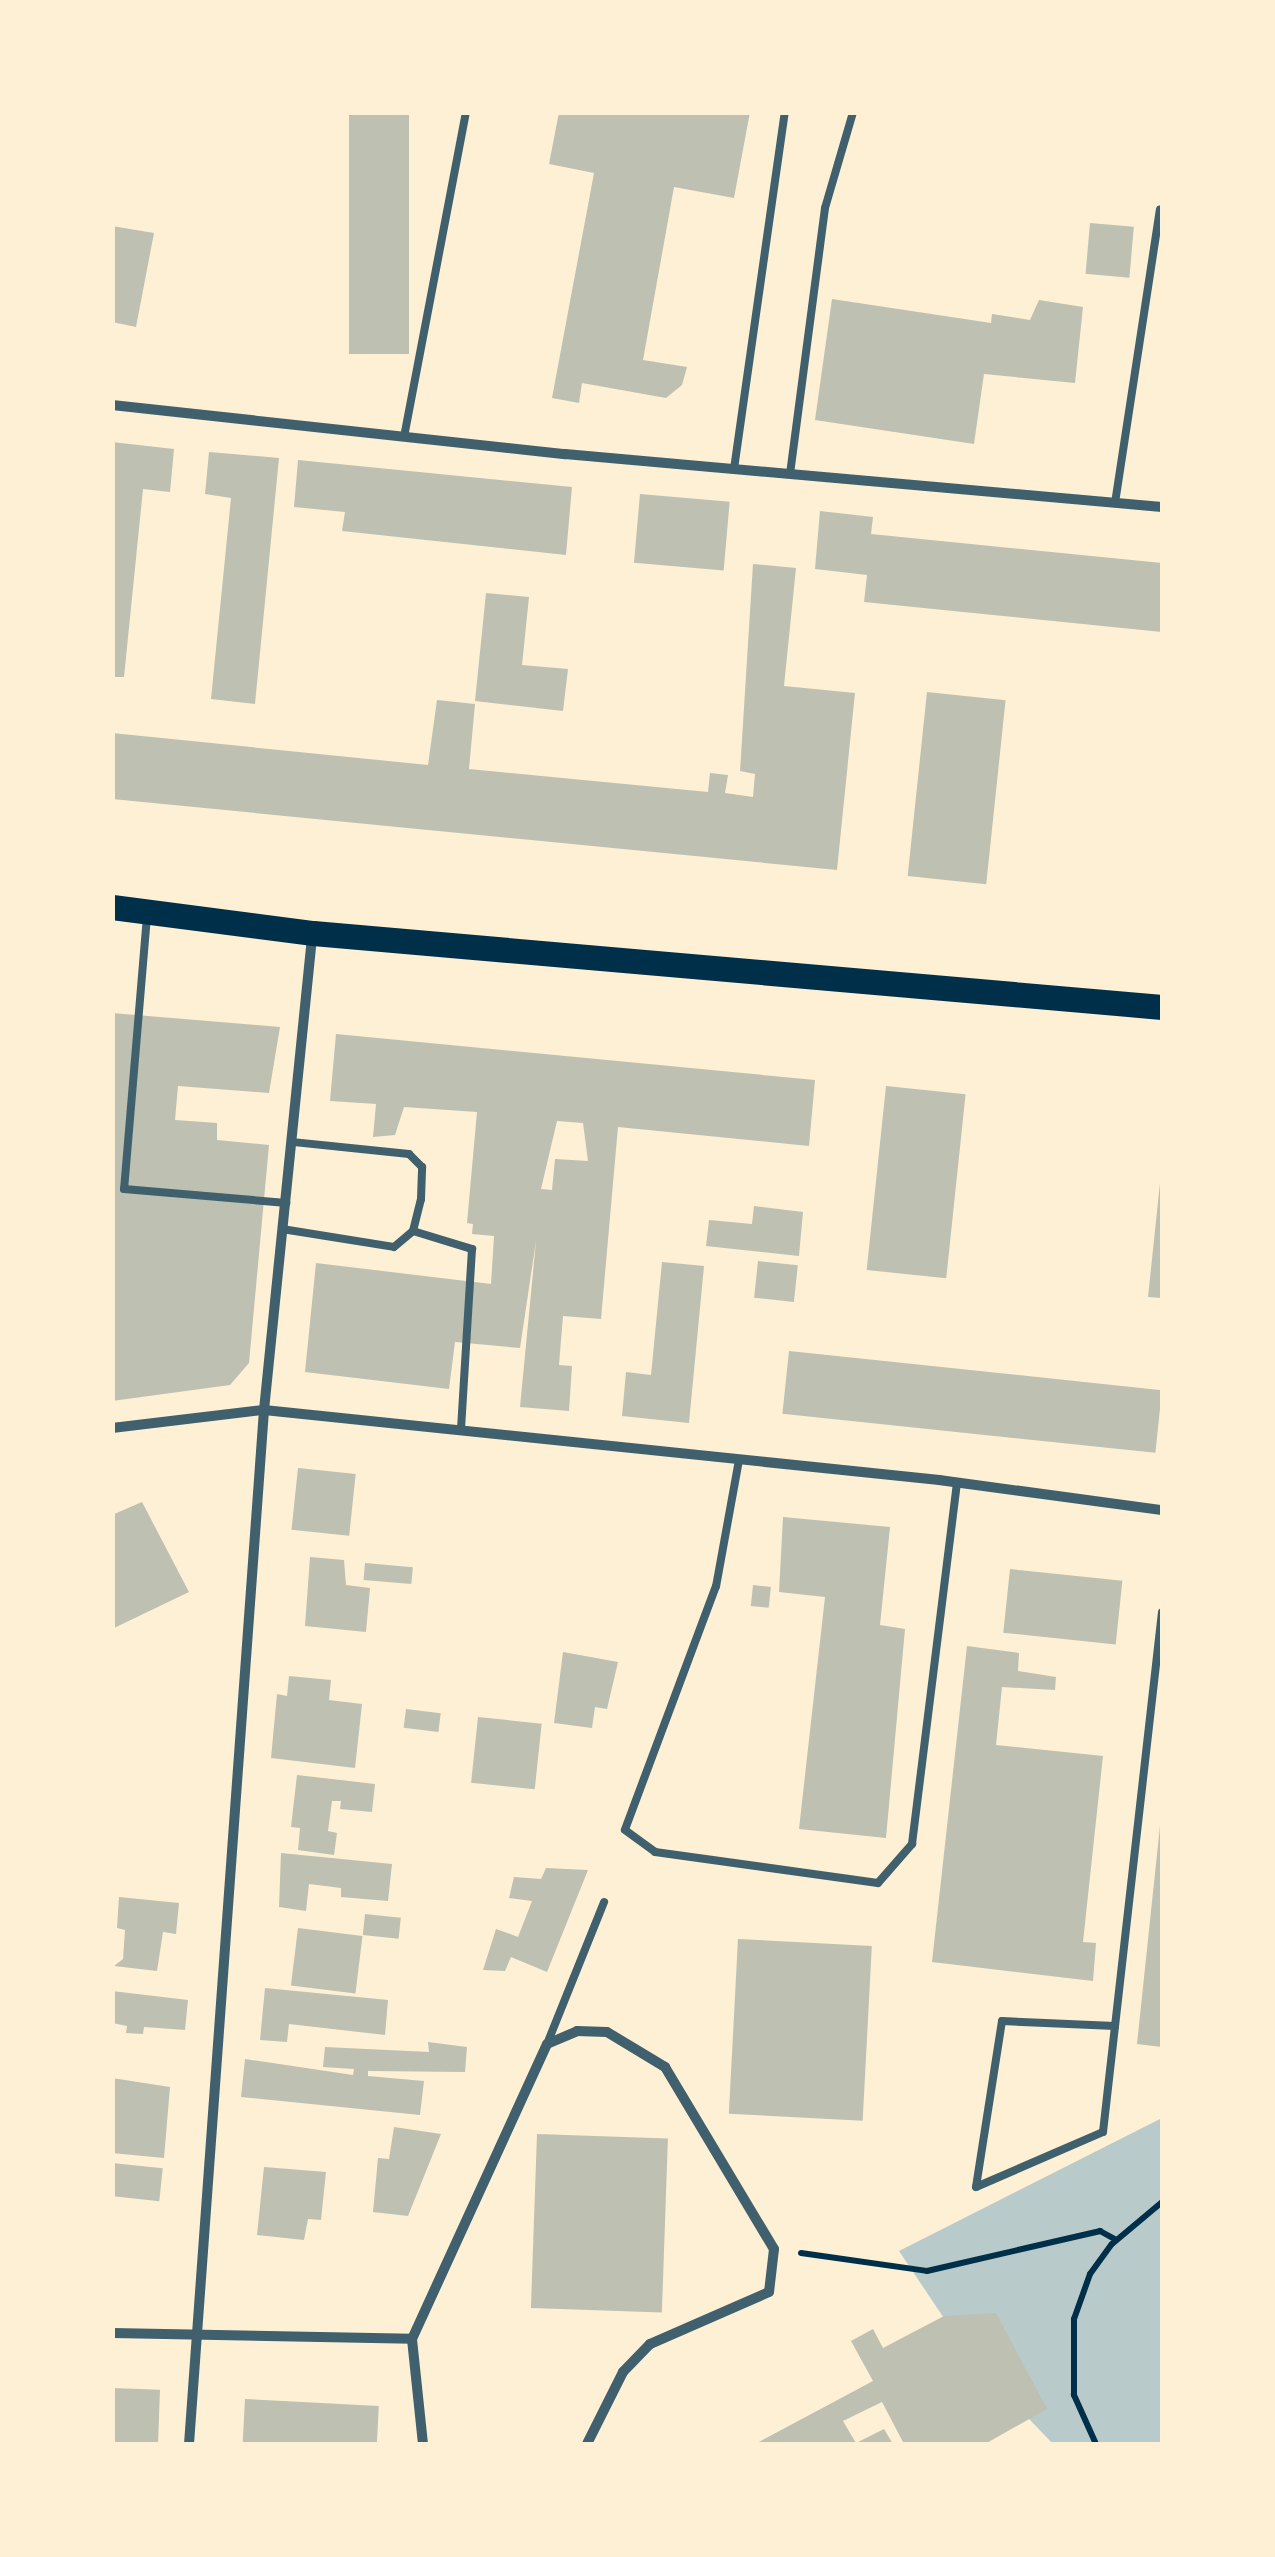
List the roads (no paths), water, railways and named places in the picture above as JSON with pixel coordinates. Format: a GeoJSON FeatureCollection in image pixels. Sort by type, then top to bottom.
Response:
{"type":"FeatureCollection","features":[{"type":"Feature","properties":{"kind":"main road"},"geometry":{"type":"LineString","coordinates":[[112,906],[313,932],[1162,1008]]}},
{"type":"Feature","properties":{"kind":"street"},"geometry":{"type":"LineString","coordinates":[[112,405],[404,437],[1162,507]]}},
{"type":"Feature","properties":{"kind":"street"},"geometry":{"type":"LineString","coordinates":[[189,2444],[264,1410],[313,932]]}},
{"type":"Feature","properties":{"kind":"street"},"geometry":{"type":"LineString","coordinates":[[112,1428],[264,1410],[956,1483],[1162,1510]]}},
{"type":"Feature","properties":{"kind":"street"},"geometry":{"type":"LineString","coordinates":[[423,2444],[412,2339],[548,2044],[577,2031],[608,2032],[666,2067],[774,2249],[769,2292],[650,2344],[624,2372],[587,2444]]}},
{"type":"Feature","properties":{"kind":"street"},"geometry":{"type":"LineString","coordinates":[[112,2333],[412,2339]]}},
{"type":"Feature","properties":{"kind":"lane"},"geometry":{"type":"LineString","coordinates":[[404,437],[466,112]]}},
{"type":"Feature","properties":{"kind":"lane"},"geometry":{"type":"LineString","coordinates":[[734,469],[785,112]]}},
{"type":"Feature","properties":{"kind":"lane"},"geometry":{"type":"LineString","coordinates":[[790,474],[825,208],[853,112]]}},
{"type":"Feature","properties":{"kind":"lane"},"geometry":{"type":"LineString","coordinates":[[1115,502],[1160,209]]}},
{"type":"Feature","properties":{"kind":"lane"},"geometry":{"type":"LineString","coordinates":[[148,911],[124,1188],[286,1202]]}},
{"type":"Feature","properties":{"kind":"lane"},"geometry":{"type":"LineString","coordinates":[[282,1229],[394,1247],[413,1232],[422,1168],[410,1154],[292,1142]]}},
{"type":"Feature","properties":{"kind":"lane"},"geometry":{"type":"LineString","coordinates":[[413,1232],[472,1249],[461,1431]]}},
{"type":"Feature","properties":{"kind":"lane"},"geometry":{"type":"LineString","coordinates":[[739,1460],[716,1586],[624,1830],[656,1852],[878,1883],[912,1844],[956,1483]]}},
{"type":"Feature","properties":{"kind":"lane"},"geometry":{"type":"LineString","coordinates":[[1115,2026],[1002,2021],[976,2187],[1104,2132],[1162,1612]]}},
{"type":"Feature","properties":{"kind":"lane"},"geometry":{"type":"LineString","coordinates":[[548,2044],[604,1902]]}}]}
